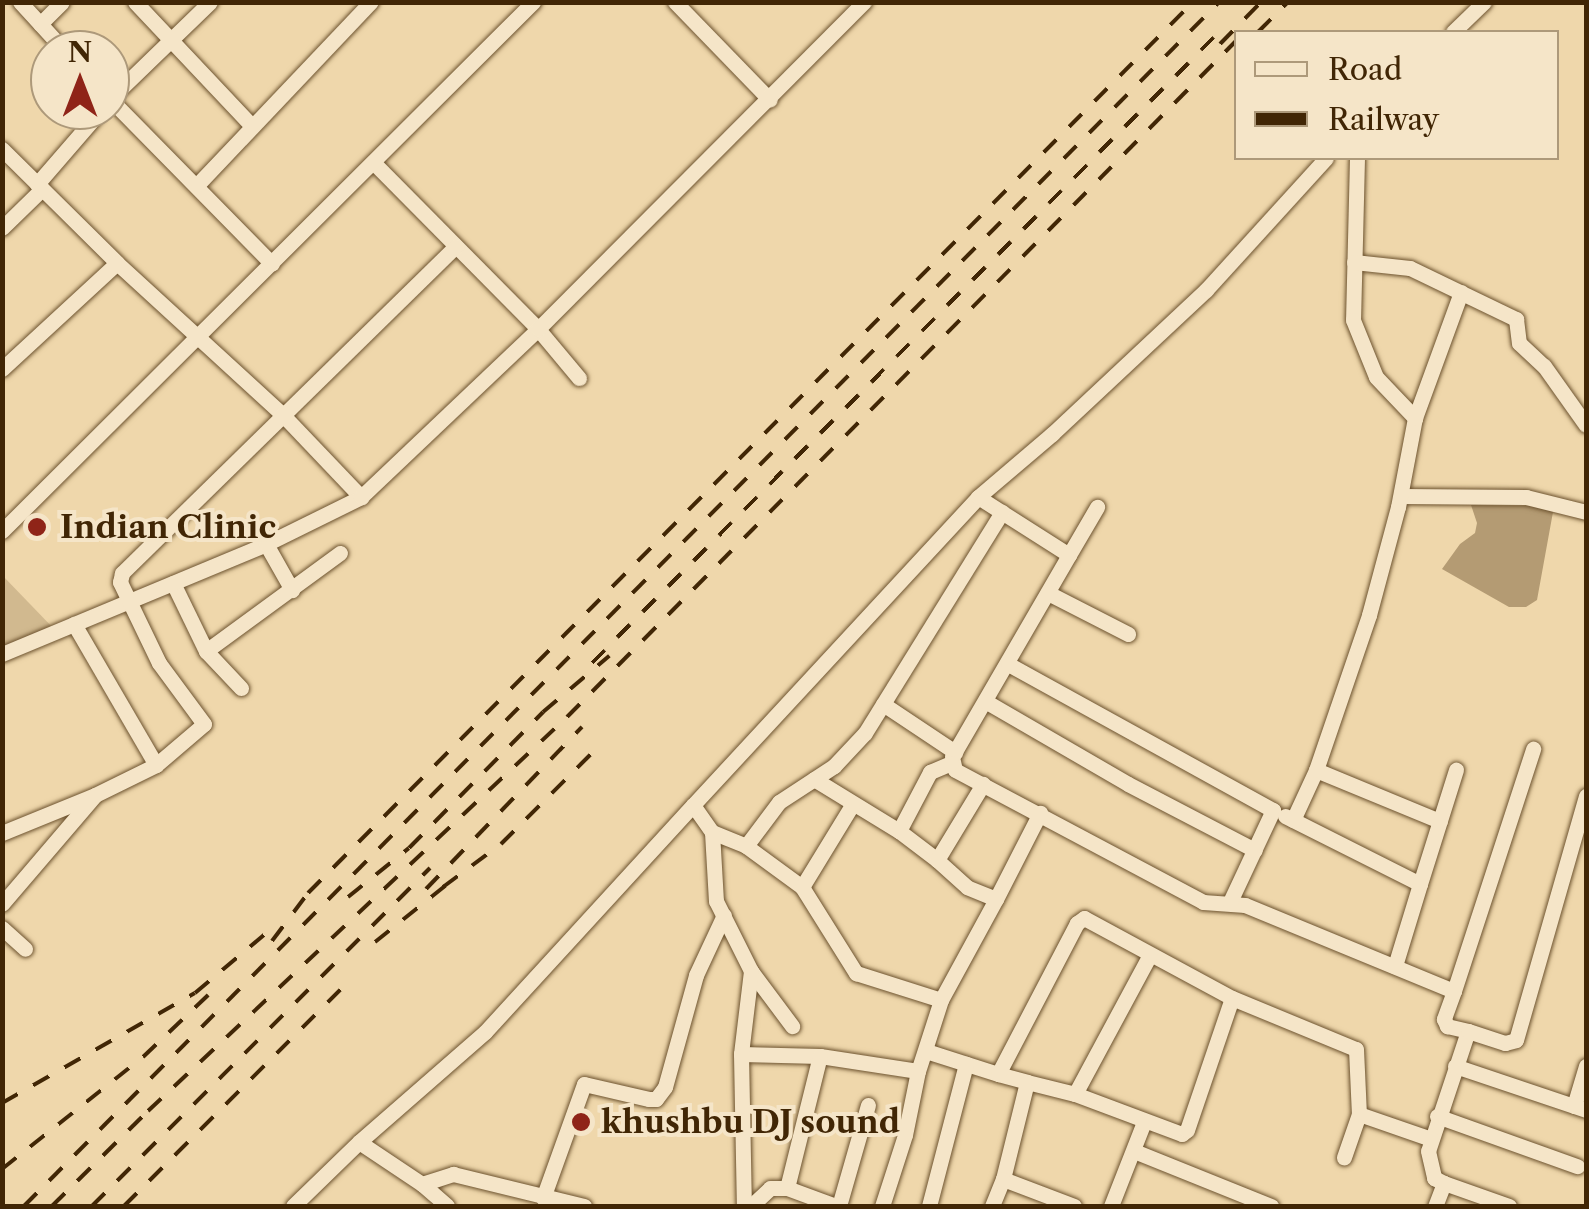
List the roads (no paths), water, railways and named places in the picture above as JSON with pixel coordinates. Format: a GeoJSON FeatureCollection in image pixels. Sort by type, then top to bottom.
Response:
{"type":"FeatureCollection","features":[{"type":"Feature","properties":{"kind":"street"},"geometry":{"type":"LineString","coordinates":[[20,2],[46,30]]}},
{"type":"Feature","properties":{"kind":"street"},"geometry":{"type":"LineString","coordinates":[[40,24],[62,2]]}},
{"type":"Feature","properties":{"kind":"street"},"geometry":{"type":"LineString","coordinates":[[135,2],[252,126]]}},
{"type":"Feature","properties":{"kind":"street"},"geometry":{"type":"LineString","coordinates":[[210,2],[110,99],[198,184],[272,264]]}},
{"type":"Feature","properties":{"kind":"street"},"geometry":{"type":"LineString","coordinates":[[198,184],[371,2]]}},
{"type":"Feature","properties":{"kind":"street"},"geometry":{"type":"LineString","coordinates":[[2,531],[533,2]]}},
{"type":"Feature","properties":{"kind":"street"},"geometry":{"type":"LineString","coordinates":[[675,2],[770,100]]}},
{"type":"Feature","properties":{"kind":"street"},"geometry":{"type":"LineString","coordinates":[[2,654],[266,544],[361,497],[538,329],[864,2]]}},
{"type":"Feature","properties":{"kind":"street"},"geometry":{"type":"LineString","coordinates":[[1456,30],[1484,2]]}},
{"type":"Feature","properties":{"kind":"street"},"geometry":{"type":"LineString","coordinates":[[2,228],[85,130]]}},
{"type":"Feature","properties":{"kind":"street"},"geometry":{"type":"LineString","coordinates":[[2,149],[117,264],[201,336],[282,414],[361,497]]}},
{"type":"Feature","properties":{"kind":"street"},"geometry":{"type":"LineString","coordinates":[[295,1206],[359,1142],[485,1032],[978,497],[1052,434],[1206,290],[1324,160]]}},
{"type":"Feature","properties":{"kind":"street"},"geometry":{"type":"LineString","coordinates":[[1357,160],[1353,320],[1376,377],[1414,418]]}},
{"type":"Feature","properties":{"kind":"street"},"geometry":{"type":"LineString","coordinates":[[374,163],[538,329],[579,378]]}},
{"type":"Feature","properties":{"kind":"street"},"geometry":{"type":"LineString","coordinates":[[5,826],[96,795],[156,765],[204,724],[159,663],[120,582],[130,562],[456,246]]}},
{"type":"Feature","properties":{"kind":"street"},"geometry":{"type":"LineString","coordinates":[[1354,262],[1410,268],[1516,319],[1520,344],[1544,366],[1586,425]]}},
{"type":"Feature","properties":{"kind":"street"},"geometry":{"type":"LineString","coordinates":[[2,369],[117,264]]}},
{"type":"Feature","properties":{"kind":"street"},"geometry":{"type":"LineString","coordinates":[[1293,820],[1316,770],[1369,615],[1400,496],[1414,418],[1461,292]]}},
{"type":"Feature","properties":{"kind":"street"},"geometry":{"type":"LineString","coordinates":[[1400,496],[1526,497],[1586,512]]}},
{"type":"Feature","properties":{"kind":"street"},"geometry":{"type":"LineString","coordinates":[[978,497],[1070,554]]}},
{"type":"Feature","properties":{"kind":"street"},"geometry":{"type":"LineString","coordinates":[[899,831],[930,772],[953,758],[1097,508]]}},
{"type":"Feature","properties":{"kind":"street"},"geometry":{"type":"LineString","coordinates":[[746,846],[779,802],[847,754],[883,704],[1002,512]]}},
{"type":"Feature","properties":{"kind":"street"},"geometry":{"type":"LineString","coordinates":[[266,544],[292,590]]}},
{"type":"Feature","properties":{"kind":"street"},"geometry":{"type":"LineString","coordinates":[[206,651],[340,553]]}},
{"type":"Feature","properties":{"kind":"street"},"geometry":{"type":"LineString","coordinates":[[173,583],[206,651],[242,688]]}},
{"type":"Feature","properties":{"kind":"street"},"geometry":{"type":"LineString","coordinates":[[1048,593],[1128,634]]}},
{"type":"Feature","properties":{"kind":"street"},"geometry":{"type":"LineString","coordinates":[[74,624],[156,765]]}},
{"type":"Feature","properties":{"kind":"street"},"geometry":{"type":"LineString","coordinates":[[1008,664],[1273,810],[1420,884]]}},
{"type":"Feature","properties":{"kind":"street"},"geometry":{"type":"LineString","coordinates":[[985,701],[1128,784],[1255,850]]}},
{"type":"Feature","properties":{"kind":"street"},"geometry":{"type":"LineString","coordinates":[[883,704],[953,758],[955,770],[1203,902],[1230,902],[1454,991]]}},
{"type":"Feature","properties":{"kind":"street"},"geometry":{"type":"LineString","coordinates":[[1533,748],[1444,1020],[1447,1026],[1505,1043],[1516,1040],[1586,796]]}},
{"type":"Feature","properties":{"kind":"street"},"geometry":{"type":"LineString","coordinates":[[1316,770],[1440,821]]}},
{"type":"Feature","properties":{"kind":"street"},"geometry":{"type":"LineString","coordinates":[[1395,966],[1456,770]]}},
{"type":"Feature","properties":{"kind":"street"},"geometry":{"type":"LineString","coordinates":[[814,779],[899,831],[968,888],[996,898]]}},
{"type":"Feature","properties":{"kind":"street"},"geometry":{"type":"LineString","coordinates":[[937,860],[984,784]]}},
{"type":"Feature","properties":{"kind":"street"},"geometry":{"type":"LineString","coordinates":[[2,904],[96,795]]}},
{"type":"Feature","properties":{"kind":"street"},"geometry":{"type":"LineString","coordinates":[[693,805],[712,832],[746,846],[802,888],[856,973],[941,1000]]}},
{"type":"Feature","properties":{"kind":"street"},"geometry":{"type":"LineString","coordinates":[[802,888],[852,805]]}},
{"type":"Feature","properties":{"kind":"street"},"geometry":{"type":"LineString","coordinates":[[1230,902],[1273,810]]}},
{"type":"Feature","properties":{"kind":"street"},"geometry":{"type":"LineString","coordinates":[[882,1206],[941,1000],[1040,814]]}},
{"type":"Feature","properties":{"kind":"street"},"geometry":{"type":"LineString","coordinates":[[712,832],[712,884],[724,914],[751,971],[792,1026]]}},
{"type":"Feature","properties":{"kind":"street"},"geometry":{"type":"LineString","coordinates":[[543,1198],[584,1084],[650,1099],[656,1099],[665,1087],[696,974],[724,914]]}},
{"type":"Feature","properties":{"kind":"street"},"geometry":{"type":"LineString","coordinates":[[998,1074],[1076,923],[1084,918],[1094,920],[1232,998],[1356,1049],[1360,1114],[1344,1157]]}},
{"type":"Feature","properties":{"kind":"street"},"geometry":{"type":"LineString","coordinates":[[3,931],[26,949]]}},
{"type":"Feature","properties":{"kind":"street"},"geometry":{"type":"LineString","coordinates":[[1075,1094],[1150,955]]}},
{"type":"Feature","properties":{"kind":"street"},"geometry":{"type":"LineString","coordinates":[[747,1206],[741,1054],[751,971]]}},
{"type":"Feature","properties":{"kind":"street"},"geometry":{"type":"LineString","coordinates":[[926,1051],[1075,1094],[1174,1134],[1187,1130],[1232,998]]}},
{"type":"Feature","properties":{"kind":"street"},"geometry":{"type":"LineString","coordinates":[[1468,1031],[1437,1116],[1428,1165],[1434,1178],[1509,1206]]}},
{"type":"Feature","properties":{"kind":"street"},"geometry":{"type":"LineString","coordinates":[[741,1054],[820,1056],[918,1071]]}},
{"type":"Feature","properties":{"kind":"street"},"geometry":{"type":"LineString","coordinates":[[787,1188],[820,1056]]}},
{"type":"Feature","properties":{"kind":"street"},"geometry":{"type":"LineString","coordinates":[[929,1206],[966,1064]]}},
{"type":"Feature","properties":{"kind":"street"},"geometry":{"type":"LineString","coordinates":[[1455,1066],[1580,1108],[1586,1066]]}},
{"type":"Feature","properties":{"kind":"street"},"geometry":{"type":"LineString","coordinates":[[992,1206],[1027,1082]]}},
{"type":"Feature","properties":{"kind":"street"},"geometry":{"type":"LineString","coordinates":[[747,1206],[763,1190],[787,1188],[838,1206],[868,1105]]}},
{"type":"Feature","properties":{"kind":"street"},"geometry":{"type":"LineString","coordinates":[[1360,1114],[1431,1139]]}},
{"type":"Feature","properties":{"kind":"street"},"geometry":{"type":"LineString","coordinates":[[1437,1116],[1577,1166]]}},
{"type":"Feature","properties":{"kind":"street"},"geometry":{"type":"LineString","coordinates":[[1111,1206],[1144,1122]]}},
{"type":"Feature","properties":{"kind":"street"},"geometry":{"type":"LineString","coordinates":[[359,1142],[402,1175],[422,1184],[447,1206]]}},
{"type":"Feature","properties":{"kind":"street"},"geometry":{"type":"LineString","coordinates":[[1134,1151],[1271,1206]]}},
{"type":"Feature","properties":{"kind":"street"},"geometry":{"type":"LineString","coordinates":[[422,1184],[453,1174],[584,1206]]}},
{"type":"Feature","properties":{"kind":"street"},"geometry":{"type":"LineString","coordinates":[[1002,1180],[1074,1206]]}},
{"type":"Feature","properties":{"kind":"street"},"geometry":{"type":"LineString","coordinates":[[1435,1206],[1444,1183]]}},
{"type":"Feature","properties":{"kind":"railway"},"geometry":{"type":"LineString","coordinates":[[272,941],[308,893],[1193,2]]}},
{"type":"Feature","properties":{"kind":"railway"},"geometry":{"type":"LineString","coordinates":[[24,1206],[1219,2]]}},
{"type":"Feature","properties":{"kind":"railway"},"geometry":{"type":"LineString","coordinates":[[1220,44],[1261,2]]}},
{"type":"Feature","properties":{"kind":"railway"},"geometry":{"type":"LineString","coordinates":[[1260,30],[1288,2]]}},
{"type":"Feature","properties":{"kind":"railway"},"geometry":{"type":"LineString","coordinates":[[592,663],[1223,28]]}},
{"type":"Feature","properties":{"kind":"railway"},"geometry":{"type":"LineString","coordinates":[[52,1206],[567,717],[1234,43]]}},
{"type":"Feature","properties":{"kind":"railway"},"geometry":{"type":"LineString","coordinates":[[348,897],[409,848],[543,712],[609,656]]}},
{"type":"Feature","properties":{"kind":"railway"},"geometry":{"type":"LineString","coordinates":[[426,889],[582,727]]}},
{"type":"Feature","properties":{"kind":"railway"},"geometry":{"type":"LineString","coordinates":[[443,887],[501,844],[600,745]]}},
{"type":"Feature","properties":{"kind":"railway"},"geometry":{"type":"LineString","coordinates":[[92,1206],[430,868]]}},
{"type":"Feature","properties":{"kind":"railway"},"geometry":{"type":"LineString","coordinates":[[375,942],[445,886]]}},
{"type":"Feature","properties":{"kind":"railway"},"geometry":{"type":"LineString","coordinates":[[2,1103],[195,993],[277,924]]}},
{"type":"Feature","properties":{"kind":"railway"},"geometry":{"type":"LineString","coordinates":[[124,1206],[349,981]]}},
{"type":"Feature","properties":{"kind":"railway"},"geometry":{"type":"LineString","coordinates":[[2,1169],[143,1057],[208,995]]}},
{"type":"Feature","properties":{"kind":"place","name":"Indian Clinic"},"geometry":{"type":"Point","coordinates":[37,527]}},
{"type":"Feature","properties":{"kind":"place","name":"khushbu DJ sound"},"geometry":{"type":"Point","coordinates":[581,1122]}}]}
